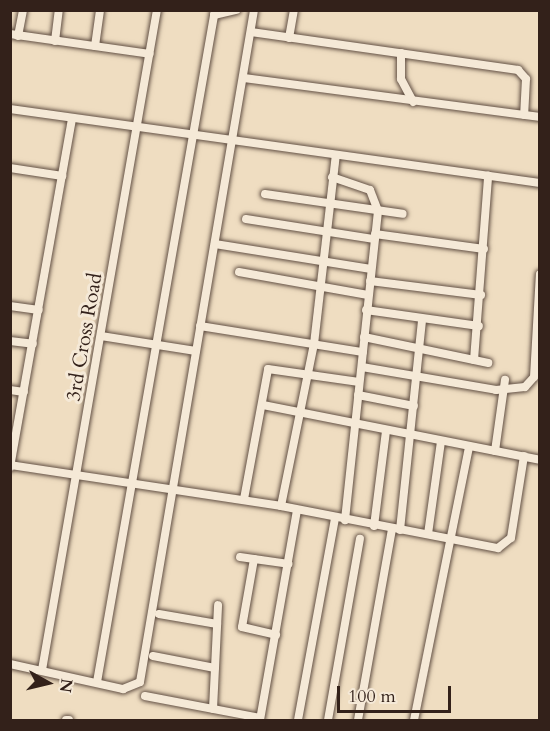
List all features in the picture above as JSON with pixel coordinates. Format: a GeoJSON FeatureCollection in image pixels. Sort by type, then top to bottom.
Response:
{"type":"FeatureCollection","features":[{"type":"Feature","properties":{"kind":"street"},"geometry":{"type":"LineString","coordinates":[[22,10],[14,35],[150,54]]}},
{"type":"Feature","properties":{"kind":"street"},"geometry":{"type":"LineString","coordinates":[[54,41],[59,10]]}},
{"type":"Feature","properties":{"kind":"street"},"geometry":{"type":"LineString","coordinates":[[95,46],[100,10]]}},
{"type":"Feature","properties":{"kind":"street","name":"3rd Cross Road"},"geometry":{"type":"LineString","coordinates":[[42,670],[157,10]]}},
{"type":"Feature","properties":{"kind":"street"},"geometry":{"type":"LineString","coordinates":[[98,682],[214,13],[236,10]]}},
{"type":"Feature","properties":{"kind":"street"},"geometry":{"type":"LineString","coordinates":[[10,664],[129,689],[140,682],[171,490],[255,10]]}},
{"type":"Feature","properties":{"kind":"street"},"geometry":{"type":"LineString","coordinates":[[290,38],[294,10]]}},
{"type":"Feature","properties":{"kind":"street"},"geometry":{"type":"LineString","coordinates":[[251,32],[518,70],[526,79],[524,115]]}},
{"type":"Feature","properties":{"kind":"street"},"geometry":{"type":"LineString","coordinates":[[401,53],[401,79],[413,102]]}},
{"type":"Feature","properties":{"kind":"street"},"geometry":{"type":"LineString","coordinates":[[244,78],[540,117]]}},
{"type":"Feature","properties":{"kind":"street"},"geometry":{"type":"LineString","coordinates":[[10,109],[540,183]]}},
{"type":"Feature","properties":{"kind":"street"},"geometry":{"type":"LineString","coordinates":[[72,118],[11,466],[281,506],[492,548],[508,543],[524,456]]}},
{"type":"Feature","properties":{"kind":"street"},"geometry":{"type":"LineString","coordinates":[[281,506],[314,344],[327,203],[336,154]]}},
{"type":"Feature","properties":{"kind":"street"},"geometry":{"type":"LineString","coordinates":[[10,168],[62,176]]}},
{"type":"Feature","properties":{"kind":"street"},"geometry":{"type":"LineString","coordinates":[[474,360],[479,326],[488,176]]}},
{"type":"Feature","properties":{"kind":"street"},"geometry":{"type":"LineString","coordinates":[[332,177],[370,190],[378,210],[345,520]]}},
{"type":"Feature","properties":{"kind":"street"},"geometry":{"type":"LineString","coordinates":[[265,194],[403,214]]}},
{"type":"Feature","properties":{"kind":"street"},"geometry":{"type":"LineString","coordinates":[[246,219],[324,232],[484,249]]}},
{"type":"Feature","properties":{"kind":"street"},"geometry":{"type":"LineString","coordinates":[[215,244],[322,259],[371,269]]}},
{"type":"Feature","properties":{"kind":"street"},"geometry":{"type":"LineString","coordinates":[[239,272],[368,295]]}},
{"type":"Feature","properties":{"kind":"street"},"geometry":{"type":"LineString","coordinates":[[362,367],[504,390],[525,387],[534,377],[540,274]]}},
{"type":"Feature","properties":{"kind":"street"},"geometry":{"type":"LineString","coordinates":[[370,280],[481,295]]}},
{"type":"Feature","properties":{"kind":"street"},"geometry":{"type":"LineString","coordinates":[[10,306],[39,310]]}},
{"type":"Feature","properties":{"kind":"street"},"geometry":{"type":"LineString","coordinates":[[366,310],[479,326]]}},
{"type":"Feature","properties":{"kind":"street"},"geometry":{"type":"LineString","coordinates":[[358,720],[396,530],[412,436],[422,319]]}},
{"type":"Feature","properties":{"kind":"street"},"geometry":{"type":"LineString","coordinates":[[200,326],[363,352]]}},
{"type":"Feature","properties":{"kind":"street"},"geometry":{"type":"LineString","coordinates":[[101,336],[196,351]]}},
{"type":"Feature","properties":{"kind":"street"},"geometry":{"type":"LineString","coordinates":[[364,337],[488,363]]}},
{"type":"Feature","properties":{"kind":"street"},"geometry":{"type":"LineString","coordinates":[[10,341],[33,344]]}},
{"type":"Feature","properties":{"kind":"street"},"geometry":{"type":"LineString","coordinates":[[244,500],[270,368],[359,382]]}},
{"type":"Feature","properties":{"kind":"street"},"geometry":{"type":"LineString","coordinates":[[495,451],[505,380]]}},
{"type":"Feature","properties":{"kind":"street"},"geometry":{"type":"LineString","coordinates":[[10,390],[24,392]]}},
{"type":"Feature","properties":{"kind":"street"},"geometry":{"type":"LineString","coordinates":[[358,395],[414,406]]}},
{"type":"Feature","properties":{"kind":"street"},"geometry":{"type":"LineString","coordinates":[[263,405],[469,448],[540,460]]}},
{"type":"Feature","properties":{"kind":"street"},"geometry":{"type":"LineString","coordinates":[[374,526],[386,431]]}},
{"type":"Feature","properties":{"kind":"street"},"geometry":{"type":"LineString","coordinates":[[428,534],[441,442]]}},
{"type":"Feature","properties":{"kind":"street"},"geometry":{"type":"LineString","coordinates":[[414,720],[469,448]]}},
{"type":"Feature","properties":{"kind":"street"},"geometry":{"type":"LineString","coordinates":[[145,696],[260,719],[297,510]]}},
{"type":"Feature","properties":{"kind":"street"},"geometry":{"type":"LineString","coordinates":[[298,720],[334,518]]}},
{"type":"Feature","properties":{"kind":"street"},"geometry":{"type":"LineString","coordinates":[[328,720],[360,539]]}},
{"type":"Feature","properties":{"kind":"street"},"geometry":{"type":"LineString","coordinates":[[240,557],[289,564]]}},
{"type":"Feature","properties":{"kind":"street"},"geometry":{"type":"LineString","coordinates":[[254,559],[243,627],[276,635]]}},
{"type":"Feature","properties":{"kind":"street"},"geometry":{"type":"LineString","coordinates":[[213,709],[218,604]]}},
{"type":"Feature","properties":{"kind":"street"},"geometry":{"type":"LineString","coordinates":[[159,614],[217,624]]}},
{"type":"Feature","properties":{"kind":"street"},"geometry":{"type":"LineString","coordinates":[[153,656],[215,668]]}}]}
